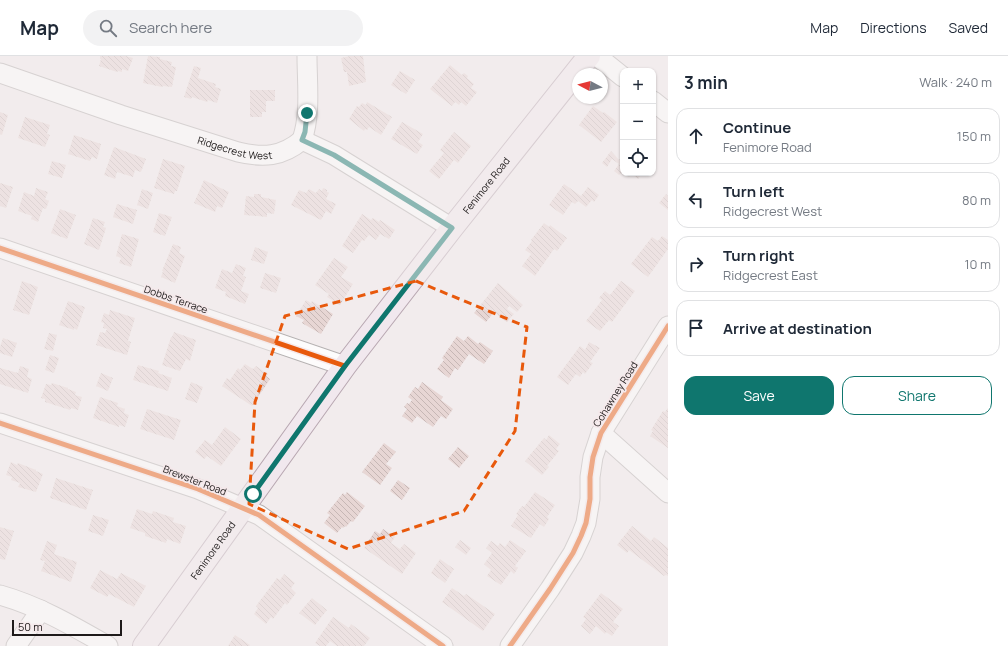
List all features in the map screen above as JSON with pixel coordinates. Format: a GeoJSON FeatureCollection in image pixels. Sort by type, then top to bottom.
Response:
{"type":"FeatureCollection","features":[{"type":"Feature","properties":{"kind":"main road","name":"Fenimore Road"},"geometry":{"type":"LineString","coordinates":[[144,646],[345,366],[452,228],[589,56]]}},
{"type":"Feature","properties":{"kind":"street"},"geometry":{"type":"LineString","coordinates":[[308,56],[307,113],[305,132],[302,140],[334,155],[452,228]]}},
{"type":"Feature","properties":{"kind":"street"},"geometry":{"type":"LineString","coordinates":[[597,56],[620,75]]}},
{"type":"Feature","properties":{"kind":"street","name":"Ridgecrest West"},"geometry":{"type":"LineString","coordinates":[[0,73],[121,115],[238,152],[257,156],[281,152],[292,148],[302,140]]}},
{"type":"Feature","properties":{"kind":"street"},"geometry":{"type":"LineString","coordinates":[[656,103],[668,113]]}},
{"type":"Feature","properties":{"kind":"street","name":"Dobbs Terrace"},"geometry":{"type":"LineString","coordinates":[[0,248],[345,366]]}},
{"type":"Feature","properties":{"kind":"street","name":"Cohawney Road"},"geometry":{"type":"LineString","coordinates":[[510,646],[550,590],[574,553],[586,523],[590,499],[590,478],[593,457],[601,433],[668,326]]}},
{"type":"Feature","properties":{"kind":"street","name":"Brewster Road"},"geometry":{"type":"LineString","coordinates":[[0,423],[198,489],[259,515],[443,646]]}},
{"type":"Feature","properties":{"kind":"street"},"geometry":{"type":"LineString","coordinates":[[601,433],[668,494]]}},
{"type":"Feature","properties":{"kind":"street"},"geometry":{"type":"LineString","coordinates":[[0,595],[18,600],[41,610],[108,646]]}},
{"type":"Feature","properties":{"kind":"street"},"geometry":{"type":"LineString","coordinates":[[16,646],[41,610]]}},
{"type":"Feature","properties":{"kind":"highlighted area"},"geometry":{"type":"Polygon","coordinates":[[[416,281],[527,327],[515,431],[464,511],[348,549],[249,504],[255,402],[285,316],[416,281]]]}},
{"type":"Feature","properties":{"kind":"building"},"geometry":{"type":"Polygon","coordinates":[[[100,56],[126,56],[133,58],[128,71],[122,69],[122,72],[117,72],[99,66],[101,59],[100,56]]]}},
{"type":"Feature","properties":{"kind":"building"},"geometry":{"type":"Polygon","coordinates":[[[148,56],[160,57],[160,59],[172,62],[171,66],[176,67],[172,87],[162,87],[143,83],[148,56]]]}},
{"type":"Feature","properties":{"kind":"building"},"geometry":{"type":"Polygon","coordinates":[[[363,56],[366,82],[349,86],[347,72],[344,72],[341,58],[363,56]]]}},
{"type":"Feature","properties":{"kind":"building"},"geometry":{"type":"Polygon","coordinates":[[[450,65],[462,75],[464,73],[468,76],[467,78],[474,84],[471,88],[477,92],[466,106],[461,102],[459,105],[455,102],[452,106],[430,89],[450,65]]]}},
{"type":"Feature","properties":{"kind":"building"},"geometry":{"type":"Polygon","coordinates":[[[194,66],[201,68],[198,78],[216,84],[215,87],[221,89],[217,103],[208,100],[207,102],[192,97],[191,99],[184,97],[194,66]]]}},
{"type":"Feature","properties":{"kind":"building"},"geometry":{"type":"Polygon","coordinates":[[[400,71],[415,80],[406,94],[391,85],[400,71]]]}},
{"type":"Feature","properties":{"kind":"building"},"geometry":{"type":"Polygon","coordinates":[[[250,90],[275,90],[275,101],[266,101],[266,112],[262,112],[262,117],[250,117],[250,90]]]}},
{"type":"Feature","properties":{"kind":"building"},"geometry":{"type":"Polygon","coordinates":[[[367,102],[392,117],[381,135],[369,127],[364,131],[349,119],[357,106],[359,107],[362,103],[366,105],[367,102]]]}},
{"type":"Feature","properties":{"kind":"building"},"geometry":{"type":"Polygon","coordinates":[[[593,106],[617,122],[601,142],[579,125],[593,106]]]}},
{"type":"Feature","properties":{"kind":"building"},"geometry":{"type":"Polygon","coordinates":[[[0,112],[8,115],[2,135],[0,134],[0,112]]]}},
{"type":"Feature","properties":{"kind":"building"},"geometry":{"type":"Polygon","coordinates":[[[25,117],[50,125],[47,134],[50,135],[45,147],[18,138],[25,117]]]}},
{"type":"Feature","properties":{"kind":"building"},"geometry":{"type":"Polygon","coordinates":[[[402,122],[423,134],[418,142],[423,145],[417,154],[391,139],[402,122]]]}},
{"type":"Feature","properties":{"kind":"building"},"geometry":{"type":"Polygon","coordinates":[[[454,132],[471,146],[458,163],[454,160],[439,179],[429,171],[444,153],[440,150],[454,132]]]}},
{"type":"Feature","properties":{"kind":"building"},"geometry":{"type":"Polygon","coordinates":[[[74,135],[101,144],[97,159],[92,157],[90,161],[68,154],[74,135]]]}},
{"type":"Feature","properties":{"kind":"building"},"geometry":{"type":"Polygon","coordinates":[[[114,147],[146,159],[141,172],[135,170],[133,177],[117,172],[115,179],[104,175],[114,147]]]}},
{"type":"Feature","properties":{"kind":"building"},"geometry":{"type":"Polygon","coordinates":[[[611,151],[619,160],[620,159],[620,174],[614,171],[619,164],[612,159],[607,167],[602,163],[611,151]]]}},
{"type":"Feature","properties":{"kind":"building"},"geometry":{"type":"Polygon","coordinates":[[[163,159],[185,166],[177,191],[175,191],[174,194],[154,188],[163,159]]]}},
{"type":"Feature","properties":{"kind":"building"},"geometry":{"type":"Polygon","coordinates":[[[52,161],[66,165],[62,178],[48,174],[52,161]]]}},
{"type":"Feature","properties":{"kind":"building"},"geometry":{"type":"Polygon","coordinates":[[[204,180],[229,192],[222,208],[217,206],[215,212],[194,203],[204,180]]]}},
{"type":"Feature","properties":{"kind":"building"},"geometry":{"type":"Polygon","coordinates":[[[0,183],[13,187],[6,208],[0,206],[0,183]]]}},
{"type":"Feature","properties":{"kind":"building"},"geometry":{"type":"Polygon","coordinates":[[[564,184],[581,196],[588,187],[599,195],[594,202],[592,200],[586,207],[578,201],[575,204],[572,202],[563,215],[549,205],[564,184]]]}},
{"type":"Feature","properties":{"kind":"building"},"geometry":{"type":"Polygon","coordinates":[[[36,188],[48,192],[45,199],[49,201],[46,209],[43,208],[38,222],[31,219],[32,216],[18,211],[24,192],[34,196],[36,188]]]}},
{"type":"Feature","properties":{"kind":"building"},"geometry":{"type":"Polygon","coordinates":[[[323,188],[329,193],[326,199],[336,204],[331,214],[326,211],[321,220],[291,205],[299,190],[306,193],[309,189],[316,193],[319,189],[322,191],[323,188]]]}},
{"type":"Feature","properties":{"kind":"building"},"geometry":{"type":"Polygon","coordinates":[[[142,189],[153,193],[148,209],[137,205],[142,189]]]}},
{"type":"Feature","properties":{"kind":"building"},"geometry":{"type":"Polygon","coordinates":[[[254,194],[261,194],[261,197],[276,200],[274,214],[267,213],[267,217],[244,215],[246,196],[254,197],[254,194]]]}},
{"type":"Feature","properties":{"kind":"building"},"geometry":{"type":"Polygon","coordinates":[[[666,194],[668,196],[668,210],[659,203],[666,194]]]}},
{"type":"Feature","properties":{"kind":"building"},"geometry":{"type":"Polygon","coordinates":[[[117,204],[137,210],[133,224],[113,217],[117,204]]]}},
{"type":"Feature","properties":{"kind":"building"},"geometry":{"type":"Polygon","coordinates":[[[60,209],[76,215],[67,239],[51,233],[60,209]]]}},
{"type":"Feature","properties":{"kind":"building"},"geometry":{"type":"Polygon","coordinates":[[[159,213],[172,217],[165,236],[153,232],[159,213]]]}},
{"type":"Feature","properties":{"kind":"building"},"geometry":{"type":"Polygon","coordinates":[[[362,214],[371,220],[373,218],[379,222],[380,220],[395,230],[389,239],[380,234],[376,240],[369,235],[364,241],[362,240],[353,253],[342,246],[362,214]]]}},
{"type":"Feature","properties":{"kind":"building"},"geometry":{"type":"Polygon","coordinates":[[[93,218],[105,222],[103,227],[106,228],[99,250],[84,244],[93,218]]]}},
{"type":"Feature","properties":{"kind":"building"},"geometry":{"type":"Polygon","coordinates":[[[544,223],[549,227],[550,225],[567,238],[557,251],[554,249],[535,276],[522,266],[531,254],[525,250],[544,223]]]}},
{"type":"Feature","properties":{"kind":"building"},"geometry":{"type":"Polygon","coordinates":[[[122,234],[139,239],[131,267],[119,263],[121,258],[116,256],[122,234]]]}},
{"type":"Feature","properties":{"kind":"building"},"geometry":{"type":"Polygon","coordinates":[[[662,236],[668,240],[668,249],[648,277],[631,264],[652,237],[658,241],[662,236]]]}},
{"type":"Feature","properties":{"kind":"building"},"geometry":{"type":"Polygon","coordinates":[[[173,244],[181,247],[179,253],[185,256],[175,283],[161,277],[173,244]]]}},
{"type":"Feature","properties":{"kind":"building"},"geometry":{"type":"Polygon","coordinates":[[[255,247],[268,252],[264,264],[251,260],[255,247]]]}},
{"type":"Feature","properties":{"kind":"building"},"geometry":{"type":"Polygon","coordinates":[[[334,258],[348,267],[341,277],[353,284],[340,305],[327,297],[329,294],[315,285],[334,258]]]}},
{"type":"Feature","properties":{"kind":"building"},"geometry":{"type":"Polygon","coordinates":[[[236,264],[246,268],[243,276],[246,277],[241,291],[249,294],[245,304],[225,296],[226,292],[215,288],[222,269],[232,273],[236,264]]]}},
{"type":"Feature","properties":{"kind":"building"},"geometry":{"type":"Polygon","coordinates":[[[265,273],[281,278],[276,293],[260,288],[265,273]]]}},
{"type":"Feature","properties":{"kind":"building"},"geometry":{"type":"Polygon","coordinates":[[[22,281],[38,287],[29,315],[13,310],[22,281]]]}},
{"type":"Feature","properties":{"kind":"building"},"geometry":{"type":"Polygon","coordinates":[[[621,281],[635,291],[612,322],[609,320],[600,331],[586,321],[602,300],[599,298],[605,291],[610,295],[621,281]]]}},
{"type":"Feature","properties":{"kind":"building"},"geometry":{"type":"Polygon","coordinates":[[[498,283],[523,305],[517,312],[509,306],[507,309],[514,314],[507,322],[494,312],[486,322],[474,313],[498,283]]]}},
{"type":"Feature","properties":{"kind":"building"},"geometry":{"type":"Polygon","coordinates":[[[306,300],[311,303],[312,301],[333,314],[321,334],[302,323],[304,320],[296,316],[306,300]]]}},
{"type":"Feature","properties":{"kind":"building"},"geometry":{"type":"Polygon","coordinates":[[[68,301],[85,307],[77,330],[59,325],[68,301]]]}},
{"type":"Feature","properties":{"kind":"building"},"geometry":{"type":"Polygon","coordinates":[[[110,310],[135,318],[128,341],[131,342],[127,355],[96,345],[100,332],[105,333],[107,329],[103,328],[104,323],[101,322],[104,313],[109,315],[110,310]]]}},
{"type":"Feature","properties":{"kind":"building"},"geometry":{"type":"Polygon","coordinates":[[[174,332],[196,340],[190,361],[186,359],[180,371],[162,365],[174,332]]]}},
{"type":"Feature","properties":{"kind":"building"},"geometry":{"type":"Polygon","coordinates":[[[49,333],[57,335],[53,351],[44,349],[49,333]]]}},
{"type":"Feature","properties":{"kind":"building"},"geometry":{"type":"Polygon","coordinates":[[[457,336],[464,341],[468,336],[478,344],[480,342],[493,351],[484,364],[469,354],[458,370],[455,368],[449,378],[437,369],[444,360],[442,358],[457,336]]]}},
{"type":"Feature","properties":{"kind":"building"},"geometry":{"type":"Polygon","coordinates":[[[3,338],[17,343],[12,357],[0,353],[3,338]]]}},
{"type":"Feature","properties":{"kind":"building"},"geometry":{"type":"Polygon","coordinates":[[[589,342],[600,348],[590,362],[593,363],[585,374],[583,372],[580,377],[576,374],[568,385],[557,377],[580,346],[585,350],[589,342]]]}},
{"type":"Feature","properties":{"kind":"building"},"geometry":{"type":"Polygon","coordinates":[[[50,355],[59,358],[54,373],[45,370],[50,355]]]}},
{"type":"Feature","properties":{"kind":"building"},"geometry":{"type":"Polygon","coordinates":[[[245,364],[253,369],[256,366],[268,374],[266,376],[270,379],[252,406],[222,386],[227,378],[230,380],[238,368],[240,370],[245,364]]]}},
{"type":"Feature","properties":{"kind":"building"},"geometry":{"type":"Polygon","coordinates":[[[138,365],[159,371],[158,373],[172,378],[168,391],[133,380],[138,365]]]}},
{"type":"Feature","properties":{"kind":"building"},"geometry":{"type":"Polygon","coordinates":[[[20,366],[29,369],[27,377],[32,379],[28,393],[0,384],[0,368],[18,373],[20,366]]]}},
{"type":"Feature","properties":{"kind":"building"},"geometry":{"type":"Polygon","coordinates":[[[101,373],[113,378],[108,391],[96,386],[101,373]]]}},
{"type":"Feature","properties":{"kind":"building"},"geometry":{"type":"Polygon","coordinates":[[[191,382],[203,387],[197,403],[185,399],[191,382]]]}},
{"type":"Feature","properties":{"kind":"building"},"geometry":{"type":"Polygon","coordinates":[[[422,382],[443,397],[441,400],[453,409],[446,419],[441,416],[433,427],[417,416],[412,423],[402,416],[407,409],[404,407],[412,400],[408,397],[415,387],[418,389],[422,382]]]}},
{"type":"Feature","properties":{"kind":"building"},"geometry":{"type":"Polygon","coordinates":[[[52,383],[68,388],[76,392],[75,395],[82,397],[78,410],[71,408],[70,410],[45,402],[45,399],[41,398],[46,384],[51,385],[52,383]]]}},
{"type":"Feature","properties":{"kind":"building"},"geometry":{"type":"Polygon","coordinates":[[[100,397],[118,403],[117,406],[125,409],[124,413],[129,415],[125,427],[119,425],[119,427],[93,418],[100,397]]]}},
{"type":"Feature","properties":{"kind":"building"},"geometry":{"type":"Polygon","coordinates":[[[668,408],[668,448],[650,436],[653,431],[651,430],[663,411],[665,412],[668,408]]]}},
{"type":"Feature","properties":{"kind":"building"},"geometry":{"type":"Polygon","coordinates":[[[147,409],[181,420],[174,440],[140,429],[147,409]]]}},
{"type":"Feature","properties":{"kind":"building"},"geometry":{"type":"Polygon","coordinates":[[[225,427],[241,439],[221,466],[207,456],[204,459],[195,452],[205,440],[212,445],[225,427]]]}},
{"type":"Feature","properties":{"kind":"building"},"geometry":{"type":"Polygon","coordinates":[[[549,435],[560,444],[556,449],[559,451],[542,475],[525,461],[544,438],[546,440],[549,435]]]}},
{"type":"Feature","properties":{"kind":"building"},"geometry":{"type":"Polygon","coordinates":[[[384,443],[396,452],[386,464],[392,468],[380,485],[362,472],[384,443]]]}},
{"type":"Feature","properties":{"kind":"building"},"geometry":{"type":"Polygon","coordinates":[[[458,447],[469,456],[459,468],[448,459],[458,447]]]}},
{"type":"Feature","properties":{"kind":"building"},"geometry":{"type":"Polygon","coordinates":[[[11,462],[17,465],[18,463],[43,474],[36,492],[18,487],[20,483],[11,480],[12,477],[6,475],[11,462]]]}},
{"type":"Feature","properties":{"kind":"building"},"geometry":{"type":"Polygon","coordinates":[[[56,478],[93,490],[86,510],[50,498],[56,478]]]}},
{"type":"Feature","properties":{"kind":"building"},"geometry":{"type":"Polygon","coordinates":[[[398,480],[410,488],[402,500],[390,491],[398,480]]]}},
{"type":"Feature","properties":{"kind":"building"},"geometry":{"type":"Polygon","coordinates":[[[347,492],[365,506],[353,522],[351,521],[346,527],[342,527],[337,533],[324,523],[330,515],[327,513],[343,493],[345,495],[347,492]]]}},
{"type":"Feature","properties":{"kind":"building"},"geometry":{"type":"Polygon","coordinates":[[[535,492],[555,505],[547,517],[549,519],[544,527],[540,524],[531,538],[511,526],[518,515],[516,514],[522,506],[524,507],[535,492]]]}},
{"type":"Feature","properties":{"kind":"building"},"geometry":{"type":"Polygon","coordinates":[[[137,509],[152,514],[153,511],[174,518],[173,522],[186,526],[180,544],[167,539],[166,543],[145,536],[145,533],[130,528],[137,509]]]}},
{"type":"Feature","properties":{"kind":"building"},"geometry":{"type":"Polygon","coordinates":[[[93,515],[109,520],[103,536],[88,531],[93,515]]]}},
{"type":"Feature","properties":{"kind":"building"},"geometry":{"type":"Polygon","coordinates":[[[632,526],[651,541],[654,537],[668,548],[668,576],[664,576],[629,550],[627,553],[617,545],[632,526]]]}},
{"type":"Feature","properties":{"kind":"building"},"geometry":{"type":"Polygon","coordinates":[[[0,527],[14,531],[5,560],[0,559],[0,527]]]}},
{"type":"Feature","properties":{"kind":"building"},"geometry":{"type":"Polygon","coordinates":[[[383,529],[395,537],[391,543],[400,549],[404,544],[416,553],[402,574],[364,548],[375,531],[380,534],[383,529]]]}},
{"type":"Feature","properties":{"kind":"building"},"geometry":{"type":"Polygon","coordinates":[[[460,540],[471,548],[466,555],[455,547],[460,540]]]}},
{"type":"Feature","properties":{"kind":"building"},"geometry":{"type":"Polygon","coordinates":[[[510,540],[526,551],[515,566],[518,568],[514,574],[511,571],[501,585],[487,576],[491,570],[484,564],[492,553],[486,548],[491,541],[498,546],[500,543],[505,547],[510,540]]]}},
{"type":"Feature","properties":{"kind":"building"},"geometry":{"type":"Polygon","coordinates":[[[47,541],[57,545],[54,554],[77,562],[71,582],[41,571],[45,561],[40,560],[47,541]]]}},
{"type":"Feature","properties":{"kind":"building"},"geometry":{"type":"Polygon","coordinates":[[[440,559],[454,569],[445,583],[431,573],[440,559]]]}},
{"type":"Feature","properties":{"kind":"building"},"geometry":{"type":"Polygon","coordinates":[[[100,570],[117,579],[121,573],[146,586],[134,607],[109,594],[107,597],[90,588],[100,570]]]}},
{"type":"Feature","properties":{"kind":"building"},"geometry":{"type":"Polygon","coordinates":[[[284,574],[295,583],[291,588],[296,593],[287,605],[285,603],[273,619],[271,617],[266,624],[254,614],[258,608],[256,606],[277,578],[280,580],[284,574]]]}},
{"type":"Feature","properties":{"kind":"building"},"geometry":{"type":"Polygon","coordinates":[[[452,588],[464,596],[466,594],[495,614],[483,631],[442,602],[452,588]]]}},
{"type":"Feature","properties":{"kind":"building"},"geometry":{"type":"Polygon","coordinates":[[[601,593],[623,609],[613,622],[619,626],[612,636],[606,632],[605,634],[596,626],[590,634],[581,626],[586,619],[583,617],[601,593]]]}},
{"type":"Feature","properties":{"kind":"building"},"geometry":{"type":"Polygon","coordinates":[[[312,598],[327,610],[315,625],[299,613],[312,598]]]}},
{"type":"Feature","properties":{"kind":"building"},"geometry":{"type":"Polygon","coordinates":[[[333,617],[349,628],[351,624],[370,638],[364,646],[337,646],[330,641],[326,646],[320,646],[315,643],[333,617]]]}},
{"type":"Feature","properties":{"kind":"building"},"geometry":{"type":"Polygon","coordinates":[[[235,635],[250,645],[228,646],[235,635]]]}},
{"type":"Feature","properties":{"kind":"cycle path"},"geometry":{"type":"LineString","coordinates":[[0,248],[345,366]]}},
{"type":"Feature","properties":{"kind":"cycle path"},"geometry":{"type":"LineString","coordinates":[[510,646],[573,553],[586,523],[590,499],[590,477],[593,457],[601,433],[668,326]]}},
{"type":"Feature","properties":{"kind":"cycle path"},"geometry":{"type":"LineString","coordinates":[[0,423],[198,489],[259,515],[443,646]]}},
{"type":"Feature","properties":{"kind":"route"},"geometry":{"type":"LineString","coordinates":[[253,494],[345,366],[452,228],[334,155],[302,140],[305,132],[307,113]]}}]}
